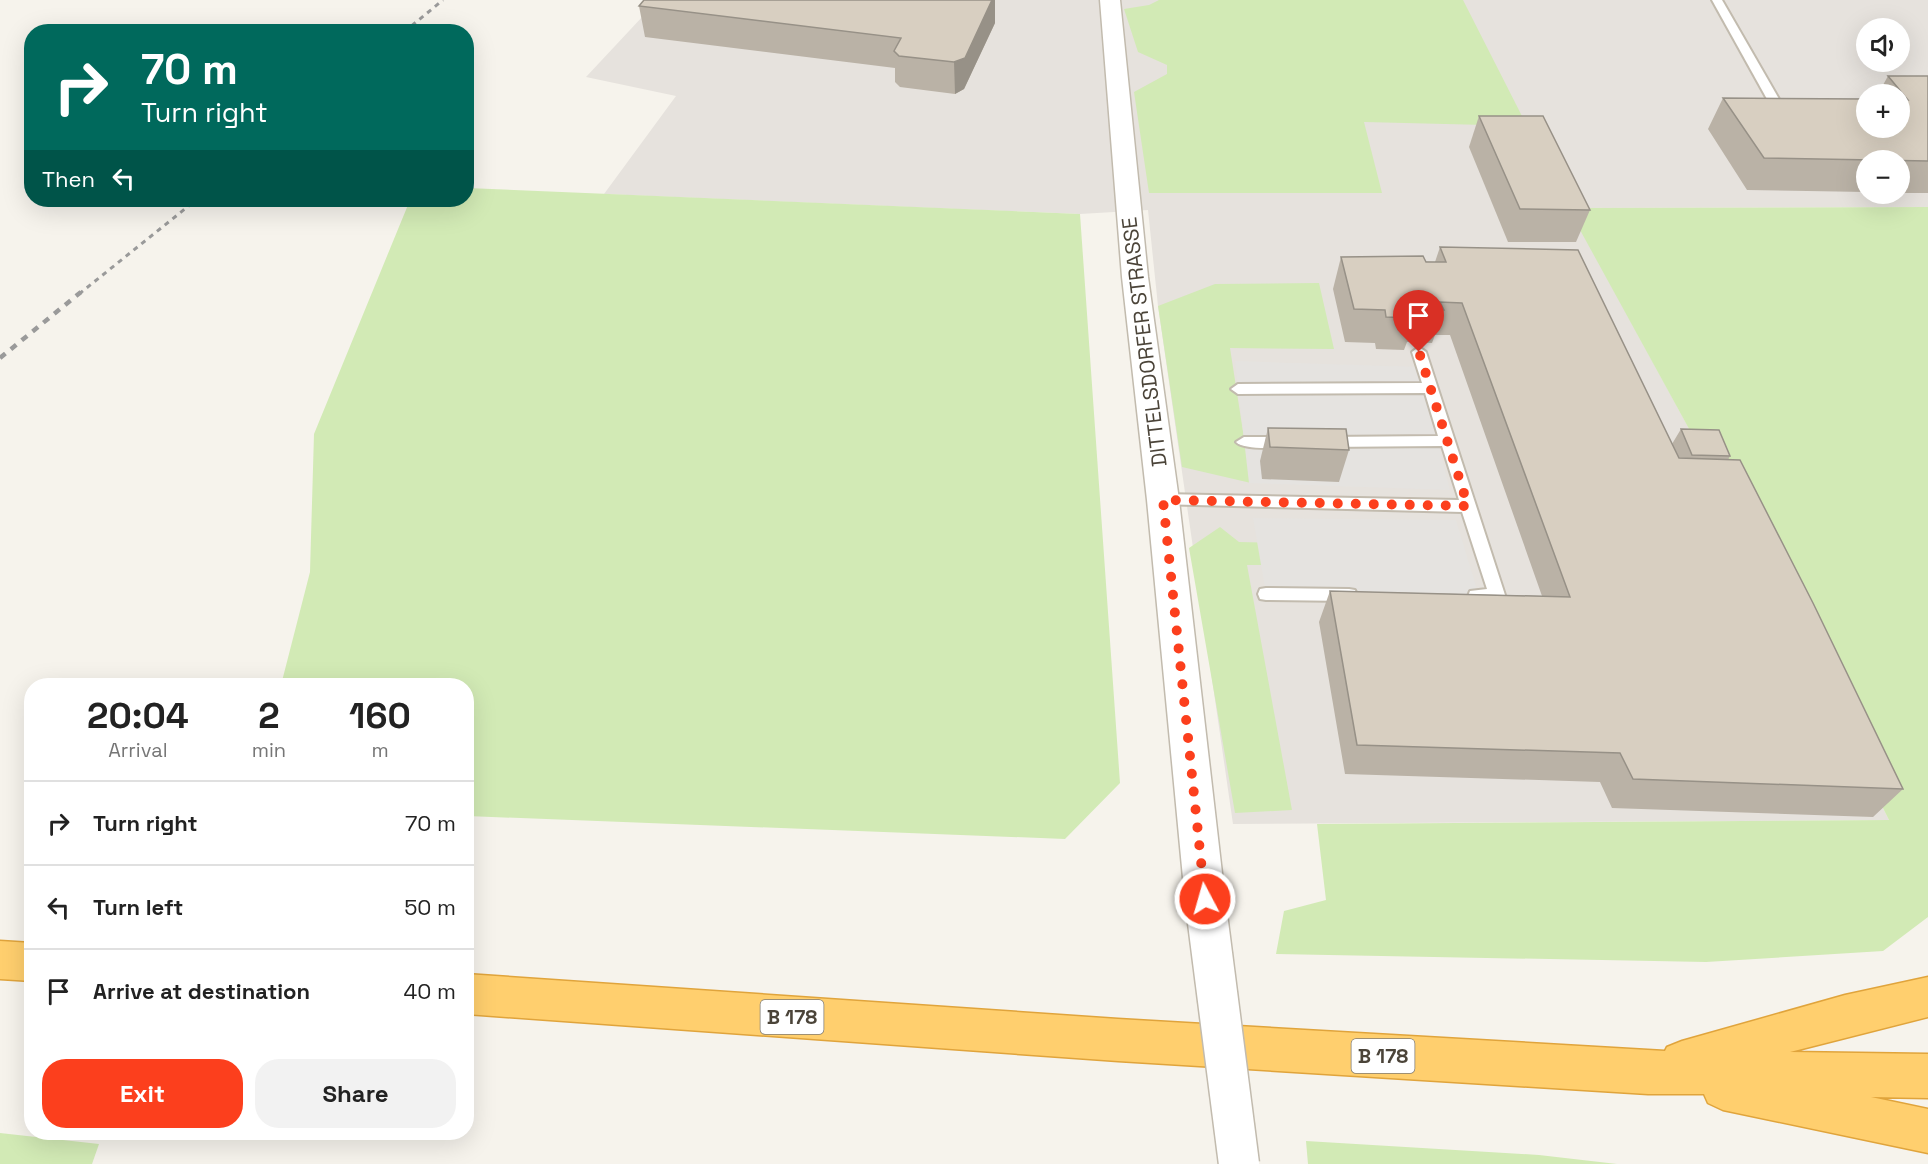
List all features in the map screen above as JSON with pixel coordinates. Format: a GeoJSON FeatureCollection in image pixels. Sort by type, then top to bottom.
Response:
{"type":"FeatureCollection","features":[{"type":"Feature","properties":{"kind":"highway"},"geometry":{"type":"LineString","coordinates":[[0,960],[24,962]]}},
{"type":"Feature","properties":{"kind":"highway","name":"B 178"},"geometry":{"type":"LineString","coordinates":[[474,995],[1106,1040],[1648,1072],[1928,1076]]}},
{"type":"Feature","properties":{"kind":"highway"},"geometry":{"type":"LineString","coordinates":[[1648,1072],[1845,1016],[1928,997]]}},
{"type":"Feature","properties":{"kind":"highway"},"geometry":{"type":"LineString","coordinates":[[1648,1072],[1928,1131]]}},
{"type":"Feature","properties":{"kind":"street","name":"DITTELSDORFER STRASSE"},"geometry":{"type":"LineString","coordinates":[[1110,0],[1136,277],[1163,500],[1205,899],[1239,1164]]}},
{"type":"Feature","properties":{"kind":"lane"},"geometry":{"type":"LineString","coordinates":[[1717,0],[1773,99]]}},
{"type":"Feature","properties":{"kind":"lane"},"geometry":{"type":"LineString","coordinates":[[1419,352],[1497,595],[1456,596]]}},
{"type":"Feature","properties":{"kind":"lane"},"geometry":{"type":"LineString","coordinates":[[1238,389],[1430,387]]}},
{"type":"Feature","properties":{"kind":"lane"},"geometry":{"type":"LineString","coordinates":[[1244,442],[1447,441]]}},
{"type":"Feature","properties":{"kind":"lane"},"geometry":{"type":"LineString","coordinates":[[1163,500],[1468,506]]}},
{"type":"Feature","properties":{"kind":"lane"},"geometry":{"type":"LineString","coordinates":[[1266,594],[1360,595]]}},
{"type":"Feature","properties":{"kind":"shaded area"},"geometry":{"type":"Polygon","coordinates":[[[658,0],[1928,0],[1928,207],[1569,208],[1722,489],[1889,820],[1233,824],[1158,306],[1148,210],[1080,214],[604,194],[676,96],[586,77],[658,0]]]}},
{"type":"Feature","properties":{"kind":"shaded area"},"geometry":{"type":"Polygon","coordinates":[[[1235,361],[1419,367],[1450,490],[1249,483],[1235,361]]]}},
{"type":"Feature","properties":{"kind":"shaded area"},"geometry":{"type":"Polygon","coordinates":[[[1253,518],[1456,520],[1479,596],[1266,594],[1253,518]]]}},
{"type":"Feature","properties":{"kind":"green space"},"geometry":{"type":"Polygon","coordinates":[[[1159,0],[1463,0],[1527,126],[1364,122],[1382,193],[1149,193],[1134,92],[1167,74],[1167,65],[1138,52],[1124,9],[1149,5],[1159,0]]]}},
{"type":"Feature","properties":{"kind":"green space"},"geometry":{"type":"Polygon","coordinates":[[[474,188],[1080,214],[1120,783],[1065,839],[474,816],[474,678],[283,678],[310,572],[314,434],[407,207],[474,207],[474,188]]]}},
{"type":"Feature","properties":{"kind":"green space"},"geometry":{"type":"Polygon","coordinates":[[[1928,207],[1928,917],[1883,951],[1706,962],[1276,954],[1284,911],[1326,900],[1317,824],[1889,820],[1722,489],[1568,208],[1928,207]]]}},
{"type":"Feature","properties":{"kind":"green space"},"geometry":{"type":"Polygon","coordinates":[[[1319,283],[1334,349],[1230,348],[1251,483],[1182,467],[1158,306],[1215,284],[1319,283]]]}},
{"type":"Feature","properties":{"kind":"green space"},"geometry":{"type":"Polygon","coordinates":[[[1220,527],[1239,542],[1423,546],[1427,565],[1247,565],[1292,810],[1235,813],[1189,548],[1220,527]]]}},
{"type":"Feature","properties":{"kind":"green space"},"geometry":{"type":"Polygon","coordinates":[[[0,1133],[24,1136],[24,1140],[63,1140],[99,1144],[92,1164],[0,1164],[0,1133]]]}},
{"type":"Feature","properties":{"kind":"green space"},"geometry":{"type":"Polygon","coordinates":[[[1306,1141],[1539,1155],[1617,1164],[1308,1164],[1306,1141]]]}},
{"type":"Feature","properties":{"kind":"building"},"geometry":{"type":"Polygon","coordinates":[[[644,0],[992,0],[965,58],[954,62],[899,56],[894,51],[901,38],[639,6],[644,0]]]}},
{"type":"Feature","properties":{"kind":"building"},"geometry":{"type":"Polygon","coordinates":[[[1888,76],[1928,76],[1928,161],[1910,161],[1910,150],[1856,150],[1856,160],[1764,158],[1723,98],[1856,99],[1856,138],[1910,138],[1910,84],[1895,84],[1888,76]]]}},
{"type":"Feature","properties":{"kind":"building"},"geometry":{"type":"Polygon","coordinates":[[[1479,116],[1543,116],[1590,210],[1520,209],[1479,116]]]}},
{"type":"Feature","properties":{"kind":"building"},"geometry":{"type":"Polygon","coordinates":[[[1440,247],[1578,250],[1679,458],[1740,460],[1813,603],[1903,789],[1633,779],[1620,753],[1357,745],[1330,591],[1570,597],[1462,303],[1440,302],[1444,310],[1416,310],[1415,318],[1386,317],[1385,310],[1354,309],[1341,257],[1423,256],[1426,262],[1446,262],[1440,247]]]}},
{"type":"Feature","properties":{"kind":"building"},"geometry":{"type":"Polygon","coordinates":[[[1268,428],[1346,429],[1349,450],[1270,447],[1268,428]]]}},
{"type":"Feature","properties":{"kind":"building"},"geometry":{"type":"Polygon","coordinates":[[[1681,429],[1719,430],[1730,456],[1692,455],[1681,429]]]}},
{"type":"Feature","properties":{"kind":"railway"},"geometry":{"type":"LineString","coordinates":[[414,24],[443,0]]}},
{"type":"Feature","properties":{"kind":"railway"},"geometry":{"type":"LineString","coordinates":[[79,294],[187,207]]}},
{"type":"Feature","properties":{"kind":"railway"},"geometry":{"type":"LineString","coordinates":[[0,358],[81,292]]}},
{"type":"Feature","properties":{"kind":"route"},"geometry":{"type":"LineString","coordinates":[[1205,899],[1163,500],[1468,506],[1419,352]]}}]}
